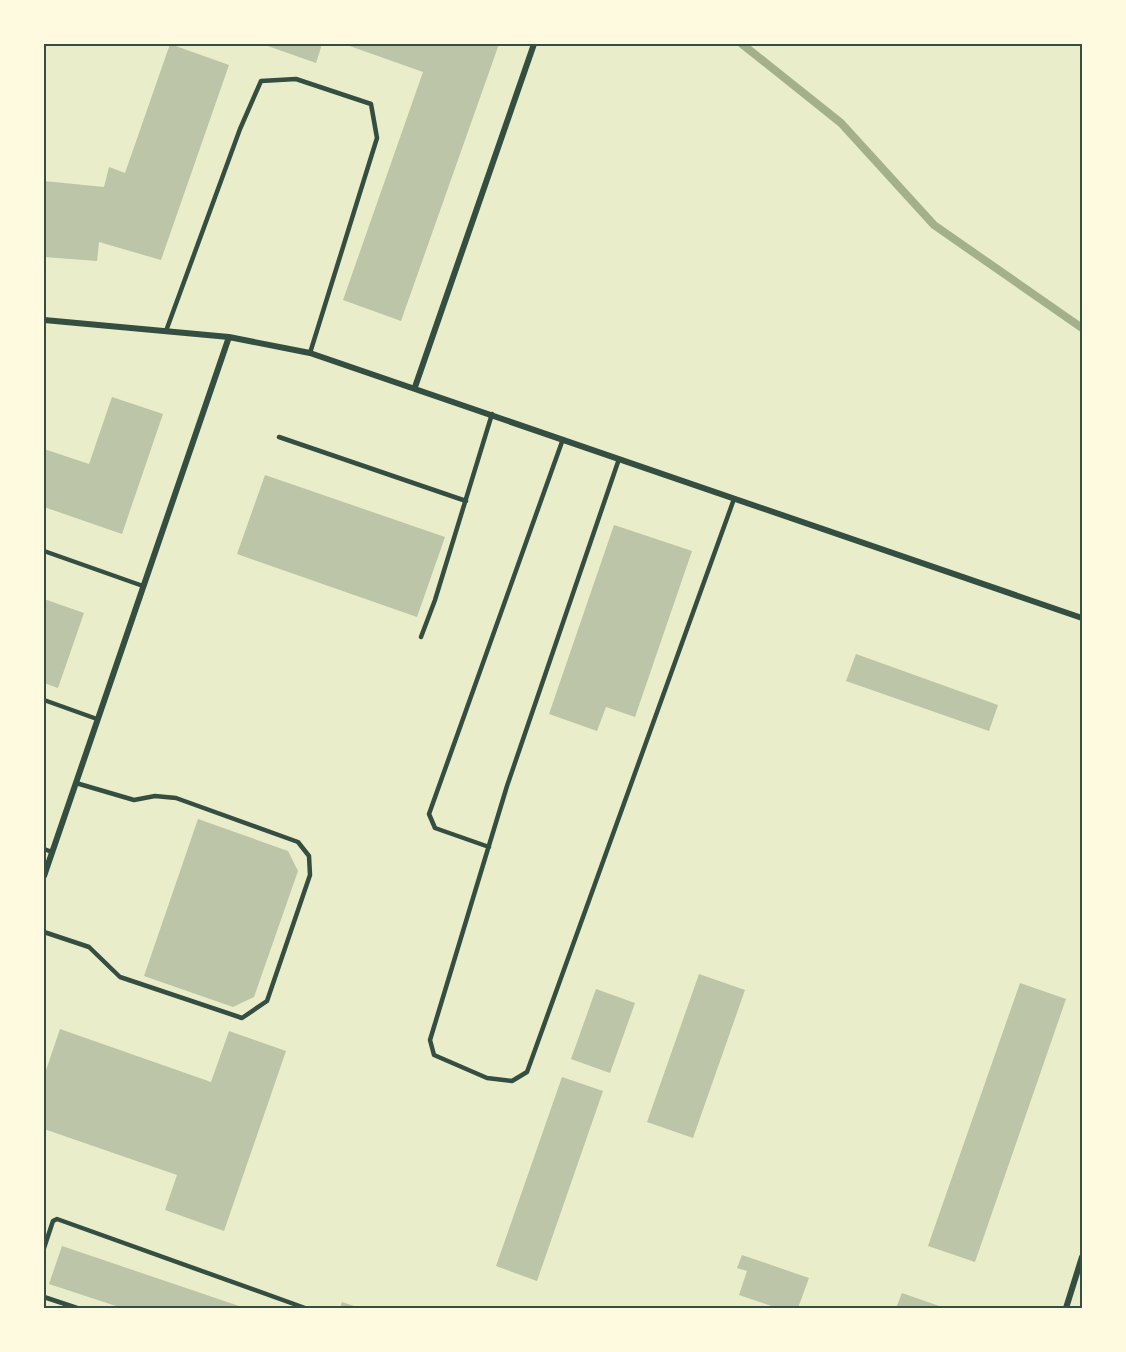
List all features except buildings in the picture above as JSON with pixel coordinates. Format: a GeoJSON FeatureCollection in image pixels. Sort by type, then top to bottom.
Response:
{"type":"FeatureCollection","features":[{"type":"Feature","properties":{"kind":"street"},"geometry":{"type":"LineString","coordinates":[[415,387],[534,44]]}},
{"type":"Feature","properties":{"kind":"street"},"geometry":{"type":"LineString","coordinates":[[44,320],[229,337],[310,353],[415,387],[1083,618]]}},
{"type":"Feature","properties":{"kind":"street"},"geometry":{"type":"LineString","coordinates":[[44,876],[229,337]]}},
{"type":"Feature","properties":{"kind":"street"},"geometry":{"type":"LineString","coordinates":[[1066,1308],[1083,1257]]}},
{"type":"Feature","properties":{"kind":"lane"},"geometry":{"type":"LineString","coordinates":[[166,331],[240,129],[261,81],[296,79],[371,104],[377,138],[310,353]]}},
{"type":"Feature","properties":{"kind":"lane"},"geometry":{"type":"LineString","coordinates":[[421,637],[492,414]]}},
{"type":"Feature","properties":{"kind":"lane"},"geometry":{"type":"LineString","coordinates":[[279,437],[466,501]]}},
{"type":"Feature","properties":{"kind":"lane"},"geometry":{"type":"LineString","coordinates":[[489,847],[435,828],[429,814],[563,439]]}},
{"type":"Feature","properties":{"kind":"lane"},"geometry":{"type":"LineString","coordinates":[[619,459],[489,847],[430,1040],[434,1055],[487,1078],[512,1081],[527,1072],[723,537],[734,499]]}},
{"type":"Feature","properties":{"kind":"lane"},"geometry":{"type":"LineString","coordinates":[[44,551],[143,586]]}},
{"type":"Feature","properties":{"kind":"lane"},"geometry":{"type":"LineString","coordinates":[[44,700],[97,719]]}},
{"type":"Feature","properties":{"kind":"lane"},"geometry":{"type":"LineString","coordinates":[[44,932],[89,947],[102,963],[120,977],[242,1018],[267,1001],[310,875],[309,855],[298,842],[176,798],[155,796],[134,800],[76,783]]}},
{"type":"Feature","properties":{"kind":"lane"},"geometry":{"type":"LineString","coordinates":[[44,849],[52,852]]}},
{"type":"Feature","properties":{"kind":"lane"},"geometry":{"type":"LineString","coordinates":[[44,1248],[57,1219],[305,1308]]}},
{"type":"Feature","properties":{"kind":"lane"},"geometry":{"type":"LineString","coordinates":[[44,1297],[77,1308]]}},
{"type":"Feature","properties":{"kind":"waterway"},"geometry":{"type":"LineString","coordinates":[[742,44],[841,123],[934,225],[1082,328]]}}]}
